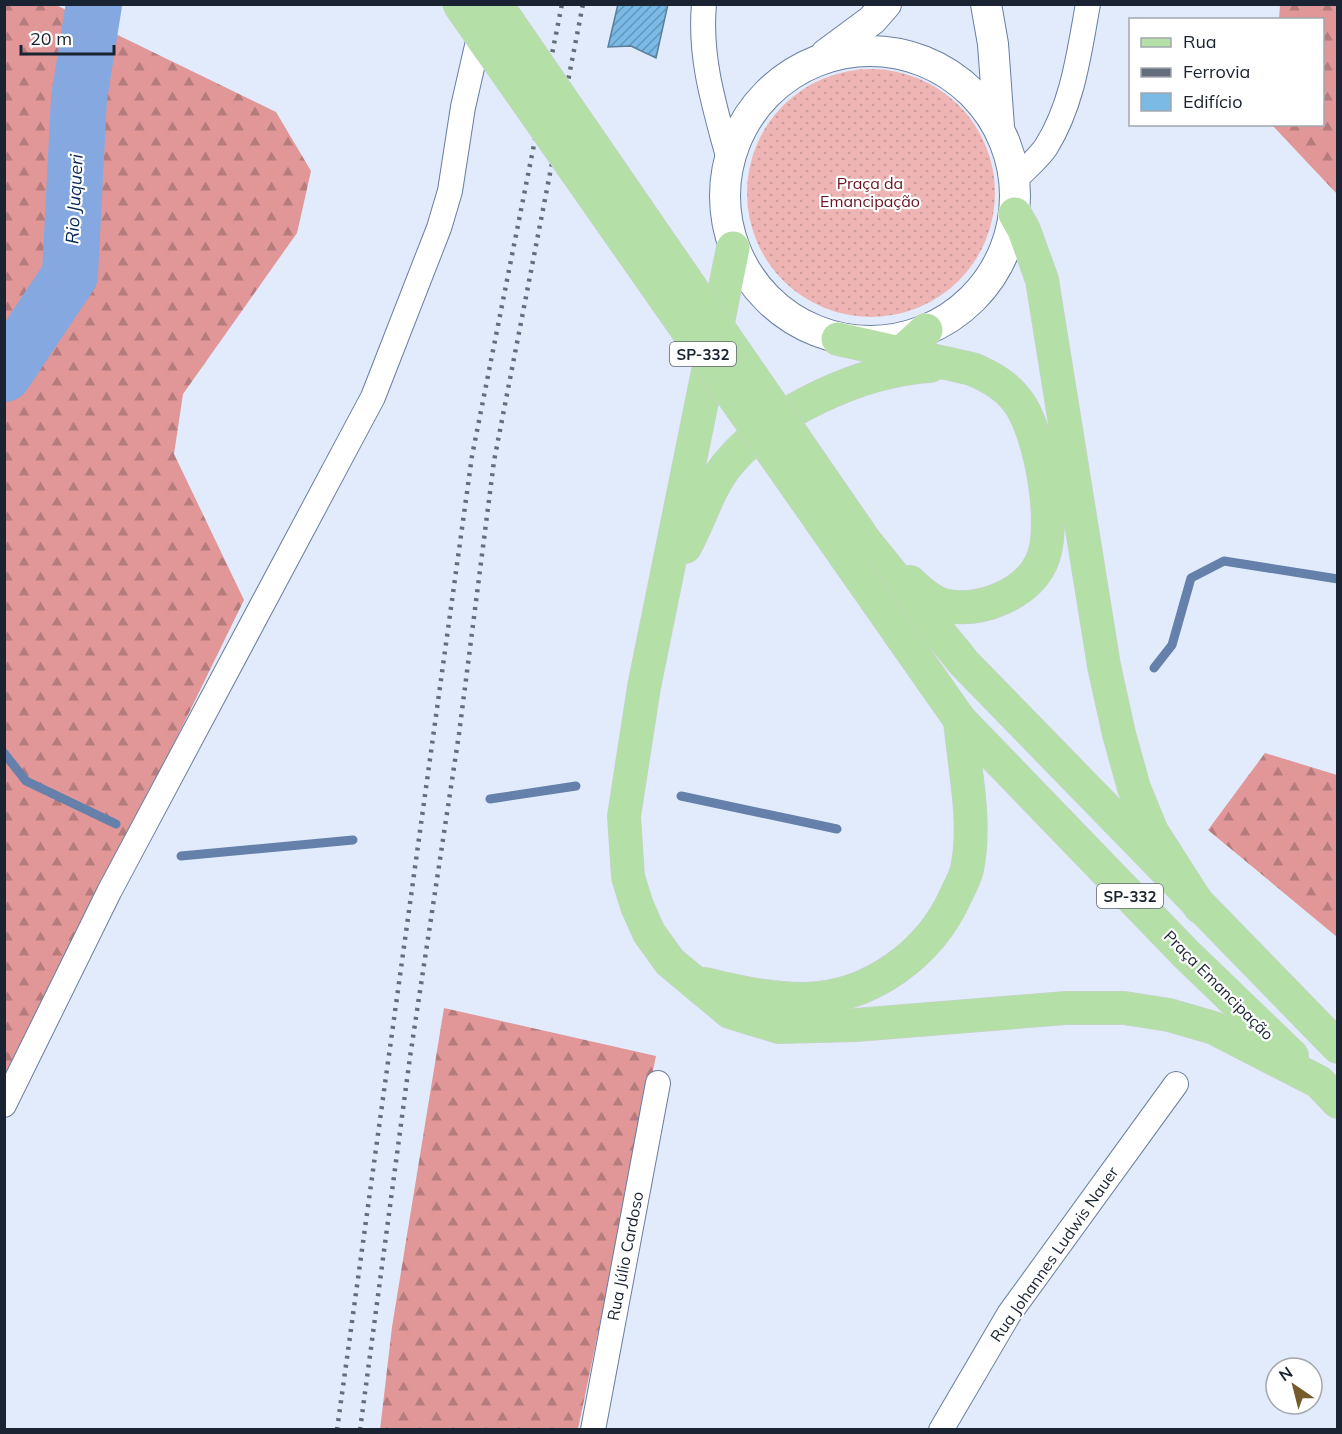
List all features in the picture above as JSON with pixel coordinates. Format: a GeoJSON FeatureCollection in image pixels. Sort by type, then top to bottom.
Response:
{"type":"FeatureCollection","features":[{"type":"Feature","properties":{"kind":"main road","name":"SP-332"},"geometry":{"type":"LineString","coordinates":[[459,4],[954,711]]}},
{"type":"Feature","properties":{"kind":"main road","name":"SP-332"},"geometry":{"type":"LineString","coordinates":[[496,4],[865,541],[964,663],[1338,1047]]}},
{"type":"Feature","properties":{"kind":"main road"},"geometry":{"type":"LineString","coordinates":[[1015,214],[1024,230],[1042,280],[1104,666],[1134,788],[1152,832],[1200,907]]}},
{"type":"Feature","properties":{"kind":"main road"},"geometry":{"type":"LineString","coordinates":[[733,248],[664,585],[624,816],[624,845],[634,897],[649,933],[670,962],[730,1012],[779,1027],[856,1025],[1066,1008],[1124,1008],[1169,1015],[1214,1028],[1328,1092]]}},
{"type":"Feature","properties":{"kind":"main road"},"geometry":{"type":"LineString","coordinates":[[867,377],[901,353],[926,330]]}},
{"type":"Feature","properties":{"kind":"main road"},"geometry":{"type":"LineString","coordinates":[[838,339],[972,369],[992,378],[1010,392],[1021,406],[1031,429],[1043,476],[1048,539],[1042,562],[1031,578],[1010,595],[979,605],[947,606],[929,599],[865,541]]}},
{"type":"Feature","properties":{"kind":"main road"},"geometry":{"type":"LineString","coordinates":[[664,585],[690,537],[706,499],[727,465],[753,440],[794,411],[867,377],[904,367],[947,364]]}},
{"type":"Feature","properties":{"kind":"main road"},"geometry":{"type":"LineString","coordinates":[[692,980],[756,997],[806,999],[850,991],[892,972],[924,947],[946,918],[967,871],[971,830],[954,711]]}},
{"type":"Feature","properties":{"kind":"main road","name":"Praça Emancipação"},"geometry":{"type":"LineString","coordinates":[[954,711],[1186,954],[1328,1092]]}},
{"type":"Feature","properties":{"kind":"street"},"geometry":{"type":"LineString","coordinates":[[4,1105],[109,892],[374,397],[439,228],[450,191],[463,107],[486,4]]}},
{"type":"Feature","properties":{"kind":"street"},"geometry":{"type":"LineString","coordinates":[[704,4],[702,28],[706,76],[729,160]]}},
{"type":"Feature","properties":{"kind":"street"},"geometry":{"type":"LineString","coordinates":[[886,4],[872,20],[816,61],[777,84],[747,118],[729,160],[724,204],[733,248],[757,289],[793,321],[838,339],[886,341],[933,328],[972,300],[1001,261],[1015,214],[1014,181],[999,127],[993,44],[986,4]]}},
{"type":"Feature","properties":{"kind":"street"},"geometry":{"type":"LineString","coordinates":[[1014,181],[1045,148],[1064,111],[1075,74],[1088,4]]}},
{"type":"Feature","properties":{"kind":"street"},"geometry":{"type":"LineString","coordinates":[[816,61],[857,51],[899,53],[939,68],[974,93],[999,127]]}},
{"type":"Feature","properties":{"kind":"street","name":"Rua Júlio Cardoso"},"geometry":{"type":"LineString","coordinates":[[593,1430],[658,1083]]}},
{"type":"Feature","properties":{"kind":"street","name":"Rua Johannes Ludwis Nauer"},"geometry":{"type":"LineString","coordinates":[[941,1430],[1009,1314],[1176,1084]]}},
{"type":"Feature","properties":{"kind":"green space"},"geometry":{"type":"Polygon","coordinates":[[[4,5],[56,5],[276,112],[311,171],[297,233],[183,394],[174,454],[244,600],[5,1090],[4,5]]]}},
{"type":"Feature","properties":{"kind":"green space"},"geometry":{"type":"Polygon","coordinates":[[[1280,5],[1337,5],[1337,194],[1273,126],[1324,126],[1324,18],[1279,18],[1280,5]]]}},
{"type":"Feature","properties":{"kind":"green space","name":"Praça da Emancipação"},"geometry":{"type":"Polygon","coordinates":[[[859,69],[883,69],[907,74],[930,83],[959,105],[981,134],[986,145],[993,169],[995,193],[993,217],[986,241],[981,252],[959,281],[930,303],[919,308],[883,317],[859,317],[835,312],[812,303],[792,289],[775,272],[761,252],[752,229],[747,205],[747,181],[752,157],[761,134],[775,114],[792,97],[812,83],[835,74],[859,69]]]}},
{"type":"Feature","properties":{"kind":"green space"},"geometry":{"type":"Polygon","coordinates":[[[1265,753],[1337,775],[1337,937],[1208,830],[1265,753]]]}},
{"type":"Feature","properties":{"kind":"green space"},"geometry":{"type":"Polygon","coordinates":[[[444,1008],[656,1056],[578,1429],[380,1430],[392,1327],[444,1008]]]}},
{"type":"Feature","properties":{"kind":"building"},"geometry":{"type":"Polygon","coordinates":[[[618,4],[668,4],[656,58],[631,46],[608,47],[618,4]]]}},
{"type":"Feature","properties":{"kind":"waterway","name":"Rio Juqueri"},"geometry":{"type":"LineString","coordinates":[[4,374],[70,275],[79,98],[94,4]]}},
{"type":"Feature","properties":{"kind":"waterway"},"geometry":{"type":"LineString","coordinates":[[1154,668],[1172,645],[1191,578],[1224,561],[1338,579]]}},
{"type":"Feature","properties":{"kind":"waterway"},"geometry":{"type":"LineString","coordinates":[[4,753],[26,781],[116,824]]}},
{"type":"Feature","properties":{"kind":"waterway"},"geometry":{"type":"LineString","coordinates":[[490,799],[576,786]]}},
{"type":"Feature","properties":{"kind":"waterway"},"geometry":{"type":"LineString","coordinates":[[681,796],[837,829]]}},
{"type":"Feature","properties":{"kind":"waterway"},"geometry":{"type":"LineString","coordinates":[[181,856],[353,840]]}},
{"type":"Feature","properties":{"kind":"railway"},"geometry":{"type":"LineString","coordinates":[[337,1430],[472,456],[562,4]]}},
{"type":"Feature","properties":{"kind":"railway"},"geometry":{"type":"LineString","coordinates":[[360,1430],[410,1057],[459,734],[494,461],[583,4]]}}]}
